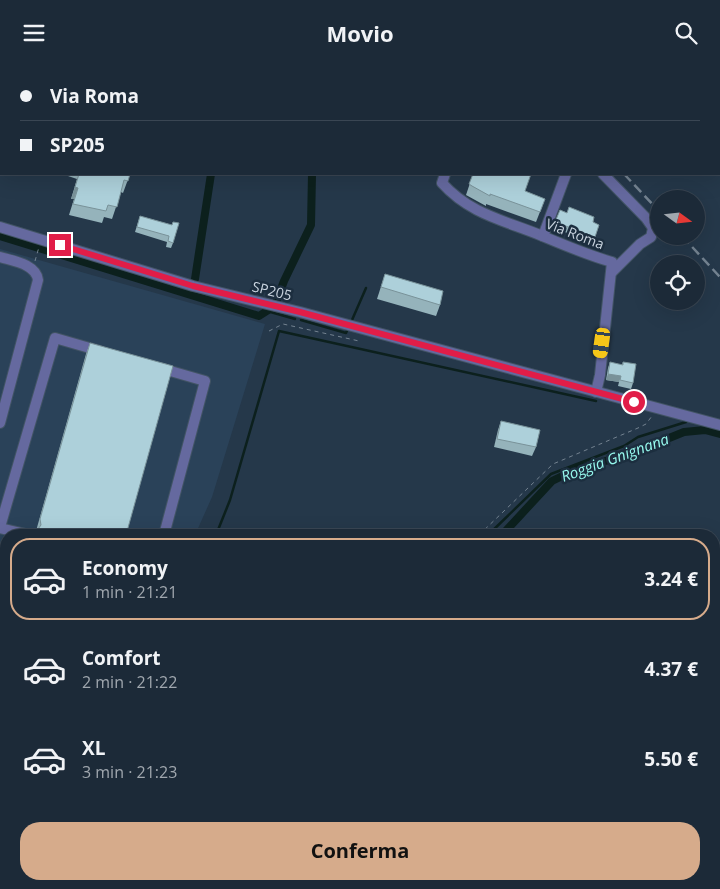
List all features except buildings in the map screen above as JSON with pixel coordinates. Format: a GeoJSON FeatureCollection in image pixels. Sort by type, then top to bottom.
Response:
{"type":"FeatureCollection","features":[{"type":"Feature","properties":{"kind":"street","name":"Via Roma"},"geometry":{"type":"LineString","coordinates":[[445,175],[442,183],[459,201],[474,210],[496,220],[612,262],[612,272]]}},
{"type":"Feature","properties":{"kind":"street"},"geometry":{"type":"LineString","coordinates":[[544,237],[566,175]]}},
{"type":"Feature","properties":{"kind":"street"},"geometry":{"type":"LineString","coordinates":[[604,175],[646,218],[653,228],[652,237],[640,244],[612,272],[600,375],[596,392],[720,425]]}},
{"type":"Feature","properties":{"kind":"street","name":"SP205"},"geometry":{"type":"LineString","coordinates":[[0,227],[193,286],[596,392]]}},
{"type":"Feature","properties":{"kind":"street"},"geometry":{"type":"LineString","coordinates":[[0,257],[23,264],[33,269],[38,275],[36,293],[0,423]]}},
{"type":"Feature","properties":{"kind":"street"},"geometry":{"type":"LineString","coordinates":[[0,528],[55,338],[111,354]]}},
{"type":"Feature","properties":{"kind":"street"},"geometry":{"type":"LineString","coordinates":[[149,365],[205,381],[166,529]]}},
{"type":"Feature","properties":{"kind":"path"},"geometry":{"type":"LineString","coordinates":[[35,263],[39,247]]}},
{"type":"Feature","properties":{"kind":"path"},"geometry":{"type":"LineString","coordinates":[[269,331],[282,324],[359,341]]}},
{"type":"Feature","properties":{"kind":"path"},"geometry":{"type":"LineString","coordinates":[[485,529],[553,464],[646,424],[652,417],[653,407]]}},
{"type":"Feature","properties":{"kind":"shaded area"},"geometry":{"type":"Polygon","coordinates":[[[0,249],[265,324],[212,497],[198,529],[0,529],[0,249]]]}},
{"type":"Feature","properties":{"kind":"waterway"},"geometry":{"type":"LineString","coordinates":[[195,279],[211,175]]}},
{"type":"Feature","properties":{"kind":"waterway"},"geometry":{"type":"LineString","coordinates":[[277,300],[311,225],[312,175]]}},
{"type":"Feature","properties":{"kind":"waterway"},"geometry":{"type":"LineString","coordinates":[[0,236],[259,316],[270,309]]}},
{"type":"Feature","properties":{"kind":"waterway"},"geometry":{"type":"LineString","coordinates":[[352,320],[366,288]]}},
{"type":"Feature","properties":{"kind":"waterway"},"geometry":{"type":"LineString","coordinates":[[267,311],[295,319]]}},
{"type":"Feature","properties":{"kind":"waterway"},"geometry":{"type":"LineString","coordinates":[[301,320],[346,333],[348,328]]}},
{"type":"Feature","properties":{"kind":"waterway"},"geometry":{"type":"LineString","coordinates":[[218,529],[230,500],[279,331],[596,401]]}},
{"type":"Feature","properties":{"kind":"waterway"},"geometry":{"type":"LineString","coordinates":[[494,529],[551,474],[624,446],[638,437],[686,422]]}},
{"type":"Feature","properties":{"kind":"waterway","name":"Roggia Gnignana"},"geometry":{"type":"LineString","coordinates":[[508,529],[552,481],[579,468],[642,449],[684,432],[705,430],[720,434]]}},
{"type":"Feature","properties":{"kind":"railway"},"geometry":{"type":"LineString","coordinates":[[625,175],[650,201]]}},
{"type":"Feature","properties":{"kind":"railway"},"geometry":{"type":"LineString","coordinates":[[690,245],[720,277]]}},
{"type":"Feature","properties":{"kind":"route"},"geometry":{"type":"LineString","coordinates":[[60,245],[193,286],[300,312],[634,402]]}}]}
